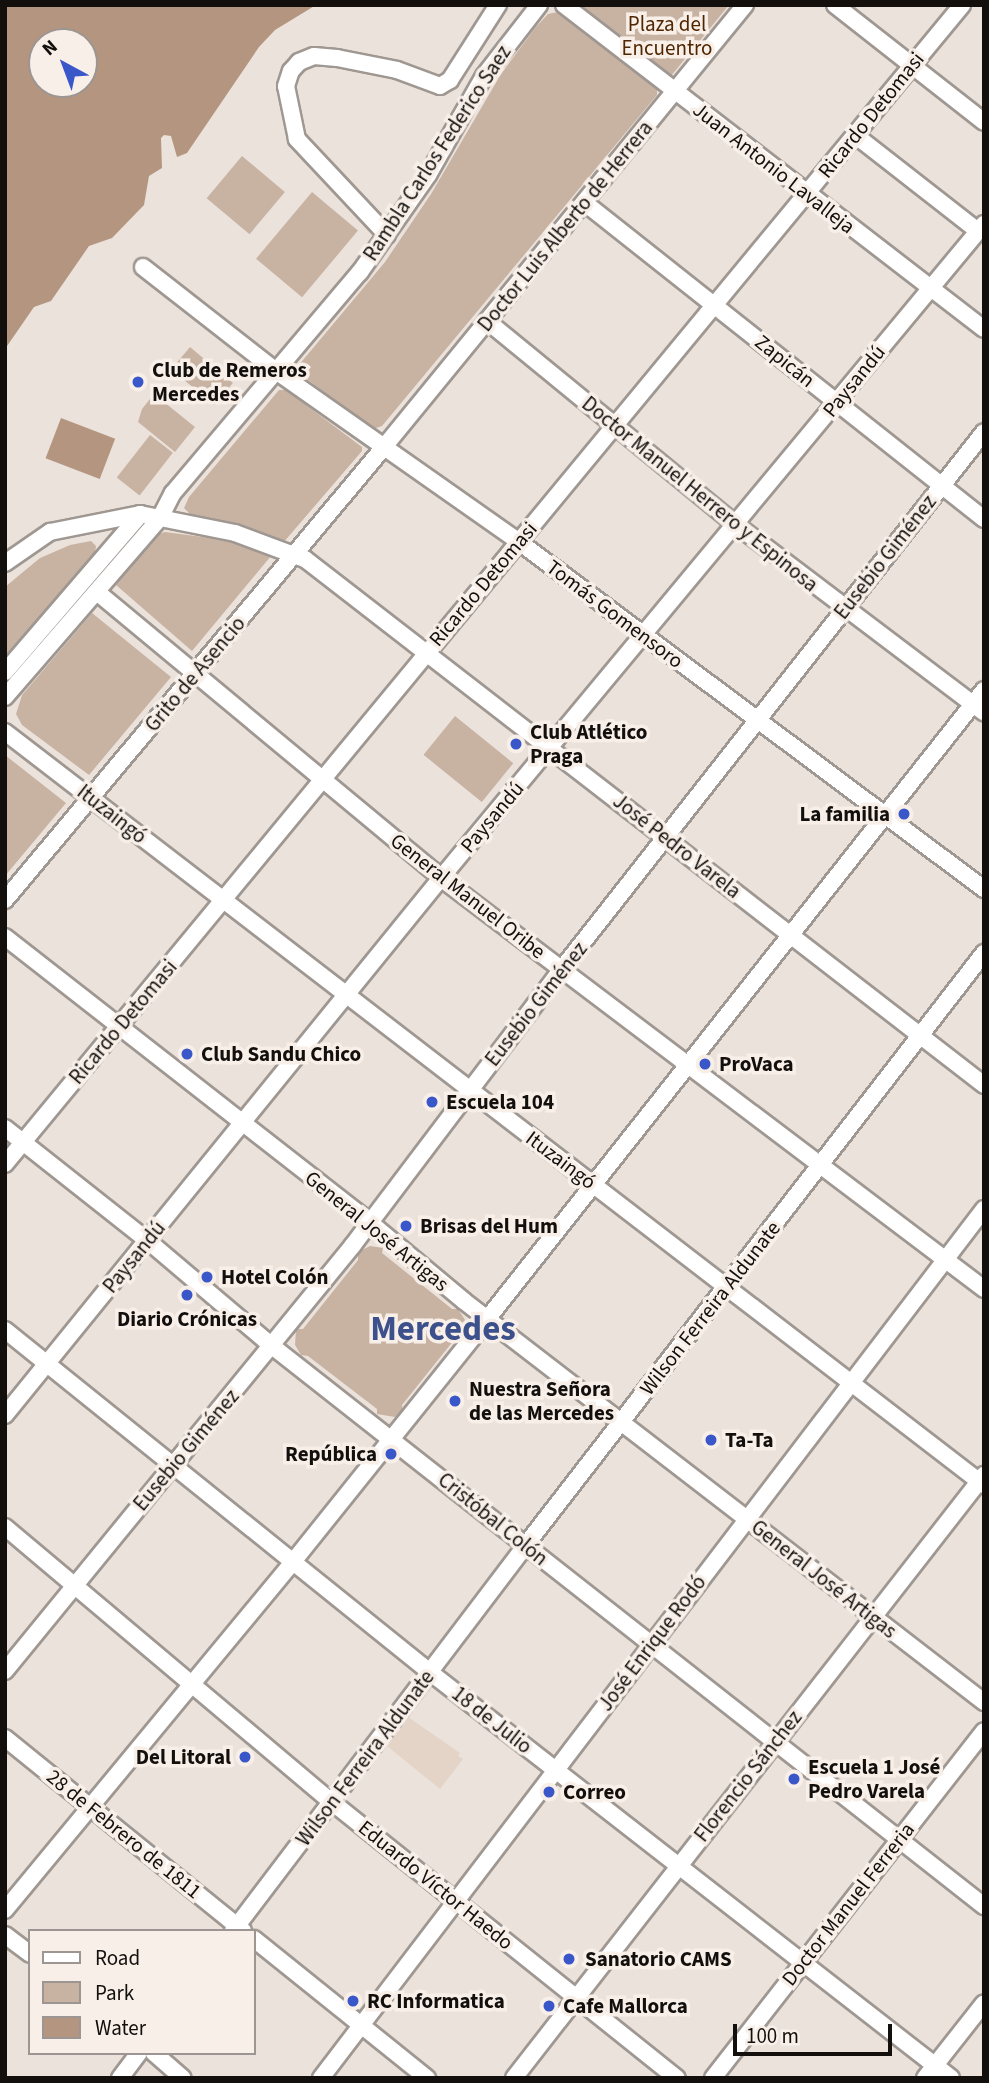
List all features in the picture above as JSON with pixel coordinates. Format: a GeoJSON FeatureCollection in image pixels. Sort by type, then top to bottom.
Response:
{"type":"FeatureCollection","features":[{"type":"Feature","properties":{"kind":"street"},"geometry":{"type":"LineString","coordinates":[[387,235],[296,139],[286,86],[291,71],[299,62],[314,57],[337,58],[397,70],[440,86],[450,80],[498,5]]}},
{"type":"Feature","properties":{"kind":"street","name":"Rambla Carlos Federico Saez"},"geometry":{"type":"LineString","coordinates":[[5,697],[160,517],[173,494],[387,235],[428,175],[484,76],[539,5]]}},
{"type":"Feature","properties":{"kind":"street","name":"Juan Antonio Lavalleja"},"geometry":{"type":"LineString","coordinates":[[564,5],[984,329]]}},
{"type":"Feature","properties":{"kind":"street","name":"Doctor Luis Alberto de Herrera"},"geometry":{"type":"LineString","coordinates":[[384,447],[745,5]]}},
{"type":"Feature","properties":{"kind":"street"},"geometry":{"type":"LineString","coordinates":[[835,5],[984,122]]}},
{"type":"Feature","properties":{"kind":"street","name":"Ricardo Detomasi"},"geometry":{"type":"LineString","coordinates":[[5,1164],[962,5]]}},
{"type":"Feature","properties":{"kind":"street"},"geometry":{"type":"LineString","coordinates":[[855,135],[981,228]]}},
{"type":"Feature","properties":{"kind":"street","name":"Zapicán"},"geometry":{"type":"LineString","coordinates":[[585,203],[984,519]]}},
{"type":"Feature","properties":{"kind":"street","name":"Paysandú"},"geometry":{"type":"LineString","coordinates":[[5,1415],[347,998],[441,878],[981,228]]}},
{"type":"Feature","properties":{"kind":"street","name":"Tomás Gomensoro"},"geometry":{"type":"LineString","coordinates":[[143,267],[276,371],[518,541],[984,889]]}},
{"type":"Feature","properties":{"kind":"street","name":"Doctor Manuel Herrero y Espinosa"},"geometry":{"type":"LineString","coordinates":[[487,321],[735,524],[978,708]]}},
{"type":"Feature","properties":{"kind":"street","name":"Eusebio Giménez"},"geometry":{"type":"LineString","coordinates":[[5,1671],[353,1245],[368,1221],[561,970],[984,432]]}},
{"type":"Feature","properties":{"kind":"street","name":"Grito de Asencio"},"geometry":{"type":"LineString","coordinates":[[5,900],[384,447]]}},
{"type":"Feature","properties":{"kind":"street","name":"Rambla Carlos Federico Saez"},"geometry":{"type":"LineString","coordinates":[[5,672],[140,514],[173,494]]}},
{"type":"Feature","properties":{"kind":"street"},"geometry":{"type":"LineString","coordinates":[[5,563],[50,532],[140,514]]}},
{"type":"Feature","properties":{"kind":"street","name":"José Pedro Varela"},"geometry":{"type":"LineString","coordinates":[[140,514],[235,533],[295,555],[321,569],[984,1086]]}},
{"type":"Feature","properties":{"kind":"street","name":"General Manuel Oribe"},"geometry":{"type":"LineString","coordinates":[[97,592],[441,878],[984,1289]]}},
{"type":"Feature","properties":{"kind":"street"},"geometry":{"type":"LineString","coordinates":[[5,1910],[292,1563],[885,816],[978,708],[984,690]]}},
{"type":"Feature","properties":{"kind":"street","name":"Ituzaingó"},"geometry":{"type":"LineString","coordinates":[[5,732],[347,998],[982,1480]]}},
{"type":"Feature","properties":{"kind":"street","name":"General José Artigas"},"geometry":{"type":"LineString","coordinates":[[5,937],[368,1221],[386,1239],[464,1301],[984,1702]]}},
{"type":"Feature","properties":{"kind":"street","name":"Wilson Ferreira Aldunate"},"geometry":{"type":"LineString","coordinates":[[238,1929],[525,1546],[984,953]]}},
{"type":"Feature","properties":{"kind":"street","name":"Cristóbal Colón"},"geometry":{"type":"LineString","coordinates":[[5,1128],[147,1240],[272,1346],[984,1906]]}},
{"type":"Feature","properties":{"kind":"street","name":"José Enrique Rodó"},"geometry":{"type":"LineString","coordinates":[[321,2078],[984,1209]]}},
{"type":"Feature","properties":{"kind":"street"},"geometry":{"type":"LineString","coordinates":[[353,1245],[362,1239],[386,1239]]}},
{"type":"Feature","properties":{"kind":"street"},"geometry":{"type":"LineString","coordinates":[[464,1301],[472,1316],[473,1336]]}},
{"type":"Feature","properties":{"kind":"street"},"geometry":{"type":"LineString","coordinates":[[289,1324],[290,1346],[298,1364]]}},
{"type":"Feature","properties":{"kind":"street","name":"18 de Julio"},"geometry":{"type":"LineString","coordinates":[[5,1330],[292,1563],[802,1961],[930,2071],[951,2078]]}},
{"type":"Feature","properties":{"kind":"street"},"geometry":{"type":"LineString","coordinates":[[372,1423],[407,1418]]}},
{"type":"Feature","properties":{"kind":"street","name":"Florencio Sánchez"},"geometry":{"type":"LineString","coordinates":[[514,2078],[678,1865],[982,1480]]}},
{"type":"Feature","properties":{"kind":"street","name":"Eduardo Víctor Haedo"},"geometry":{"type":"LineString","coordinates":[[5,1527],[332,1802],[677,2078]]}},
{"type":"Feature","properties":{"kind":"street","name":"Doctor Manuel Ferreria"},"geometry":{"type":"LineString","coordinates":[[713,2078],[984,1731]]}},
{"type":"Feature","properties":{"kind":"street","name":"28 de Febrero de 1811"},"geometry":{"type":"LineString","coordinates":[[5,1738],[238,1929]]}},
{"type":"Feature","properties":{"kind":"street"},"geometry":{"type":"LineString","coordinates":[[5,1935],[28,1952]]}},
{"type":"Feature","properties":{"kind":"street"},"geometry":{"type":"LineString","coordinates":[[256,1941],[427,2078]]}},
{"type":"Feature","properties":{"kind":"street"},"geometry":{"type":"LineString","coordinates":[[930,2071],[984,2003]]}},
{"type":"Feature","properties":{"kind":"street"},"geometry":{"type":"LineString","coordinates":[[120,2078],[137,2055]]}},
{"type":"Feature","properties":{"kind":"street"},"geometry":{"type":"LineString","coordinates":[[156,2055],[183,2078]]}},
{"type":"Feature","properties":{"kind":"shaded area"},"geometry":{"type":"Polygon","coordinates":[[[408,1717],[460,1753],[458,1756],[463,1759],[440,1789],[387,1746],[408,1717]]]}},
{"type":"Feature","properties":{"kind":"green space","name":"Plaza del Encuentro"},"geometry":{"type":"Polygon","coordinates":[[[576,5],[729,5],[671,76],[576,5]]]}},
{"type":"Feature","properties":{"kind":"green space"},"geometry":{"type":"Polygon","coordinates":[[[558,12],[657,89],[657,95],[382,426],[373,429],[299,373],[298,366],[385,262],[431,194],[501,74],[535,28],[548,14],[558,12]]]}},
{"type":"Feature","properties":{"kind":"green space"},"geometry":{"type":"Polygon","coordinates":[[[242,156],[285,192],[250,234],[207,198],[242,156]]]}},
{"type":"Feature","properties":{"kind":"green space"},"geometry":{"type":"Polygon","coordinates":[[[312,192],[358,231],[302,297],[256,259],[312,192]]]}},
{"type":"Feature","properties":{"kind":"green space"},"geometry":{"type":"Polygon","coordinates":[[[190,347],[233,383],[214,405],[171,369],[190,347]]]}},
{"type":"Feature","properties":{"kind":"green space"},"geometry":{"type":"Polygon","coordinates":[[[279,390],[286,390],[362,447],[362,451],[283,543],[228,523],[191,515],[184,508],[189,497],[279,390]]]}},
{"type":"Feature","properties":{"kind":"green space"},"geometry":{"type":"Polygon","coordinates":[[[154,394],[195,427],[175,452],[138,422],[142,409],[154,394]]]}},
{"type":"Feature","properties":{"kind":"green space"},"geometry":{"type":"Polygon","coordinates":[[[150,435],[173,453],[140,495],[117,478],[150,435]]]}},
{"type":"Feature","properties":{"kind":"green space"},"geometry":{"type":"Polygon","coordinates":[[[165,532],[233,541],[271,556],[192,651],[116,585],[156,535],[165,532]]]}},
{"type":"Feature","properties":{"kind":"green space"},"geometry":{"type":"Polygon","coordinates":[[[91,541],[96,546],[95,554],[5,663],[5,587],[40,558],[70,545],[91,541]]]}},
{"type":"Feature","properties":{"kind":"green space"},"geometry":{"type":"Polygon","coordinates":[[[92,613],[171,677],[89,775],[22,725],[16,714],[22,695],[92,613]]]}},
{"type":"Feature","properties":{"kind":"green space"},"geometry":{"type":"Polygon","coordinates":[[[455,716],[513,763],[482,802],[424,755],[455,716]]]}},
{"type":"Feature","properties":{"kind":"green space"},"geometry":{"type":"Polygon","coordinates":[[[5,755],[66,803],[5,876],[5,755]]]}},
{"type":"Feature","properties":{"kind":"green space"},"geometry":{"type":"Polygon","coordinates":[[[370,1246],[383,1248],[382,1253],[452,1309],[458,1309],[465,1320],[463,1336],[458,1335],[402,1405],[403,1411],[395,1417],[377,1414],[377,1409],[308,1356],[301,1355],[295,1345],[296,1329],[303,1329],[358,1260],[358,1252],[370,1246]]]}},
{"type":"Feature","properties":{"kind":"water"},"geometry":{"type":"Polygon","coordinates":[[[5,5],[316,5],[275,30],[259,47],[187,153],[177,157],[171,136],[164,135],[161,138],[162,168],[149,176],[144,205],[112,238],[89,246],[51,301],[34,307],[5,349],[5,5]]]}},
{"type":"Feature","properties":{"kind":"water"},"geometry":{"type":"Polygon","coordinates":[[[61,418],[115,439],[100,479],[46,458],[61,418]]]}},
{"type":"Feature","properties":{"kind":"place","name":"Club de Remeros Mercedes"},"geometry":{"type":"Point","coordinates":[138,382]}},
{"type":"Feature","properties":{"kind":"place","name":"Club Atlético Praga"},"geometry":{"type":"Point","coordinates":[516,744]}},
{"type":"Feature","properties":{"kind":"place","name":"La familia"},"geometry":{"type":"Point","coordinates":[904,814]}},
{"type":"Feature","properties":{"kind":"place","name":"Club Sandu Chico"},"geometry":{"type":"Point","coordinates":[187,1054]}},
{"type":"Feature","properties":{"kind":"place","name":"ProVaca"},"geometry":{"type":"Point","coordinates":[705,1064]}},
{"type":"Feature","properties":{"kind":"place","name":"Escuela 104"},"geometry":{"type":"Point","coordinates":[432,1102]}},
{"type":"Feature","properties":{"kind":"place","name":"Brisas del Hum"},"geometry":{"type":"Point","coordinates":[406,1226]}},
{"type":"Feature","properties":{"kind":"place","name":"Hotel Colón"},"geometry":{"type":"Point","coordinates":[207,1277]}},
{"type":"Feature","properties":{"kind":"place","name":"Diario Crónicas"},"geometry":{"type":"Point","coordinates":[187,1295]}},
{"type":"Feature","properties":{"kind":"place","name":"Nuestra Señora de las Mercedes"},"geometry":{"type":"Point","coordinates":[455,1401]}},
{"type":"Feature","properties":{"kind":"place","name":"Ta-Ta"},"geometry":{"type":"Point","coordinates":[711,1440]}},
{"type":"Feature","properties":{"kind":"place","name":"República"},"geometry":{"type":"Point","coordinates":[391,1454]}},
{"type":"Feature","properties":{"kind":"place","name":"Del Litoral"},"geometry":{"type":"Point","coordinates":[245,1757]}},
{"type":"Feature","properties":{"kind":"place","name":"Escuela 1 José Pedro Varela"},"geometry":{"type":"Point","coordinates":[794,1779]}},
{"type":"Feature","properties":{"kind":"place","name":"Correo"},"geometry":{"type":"Point","coordinates":[549,1792]}},
{"type":"Feature","properties":{"kind":"place","name":"Sanatorio CAMS"},"geometry":{"type":"Point","coordinates":[569,1959]}},
{"type":"Feature","properties":{"kind":"place","name":"RC Informatica"},"geometry":{"type":"Point","coordinates":[353,2001]}},
{"type":"Feature","properties":{"kind":"place","name":"Cafe Mallorca"},"geometry":{"type":"Point","coordinates":[549,2006]}},
{"type":"Feature","properties":{"kind":"district","name":"Mercedes"},"geometry":{"type":"Point","coordinates":[443,1329]}}]}
